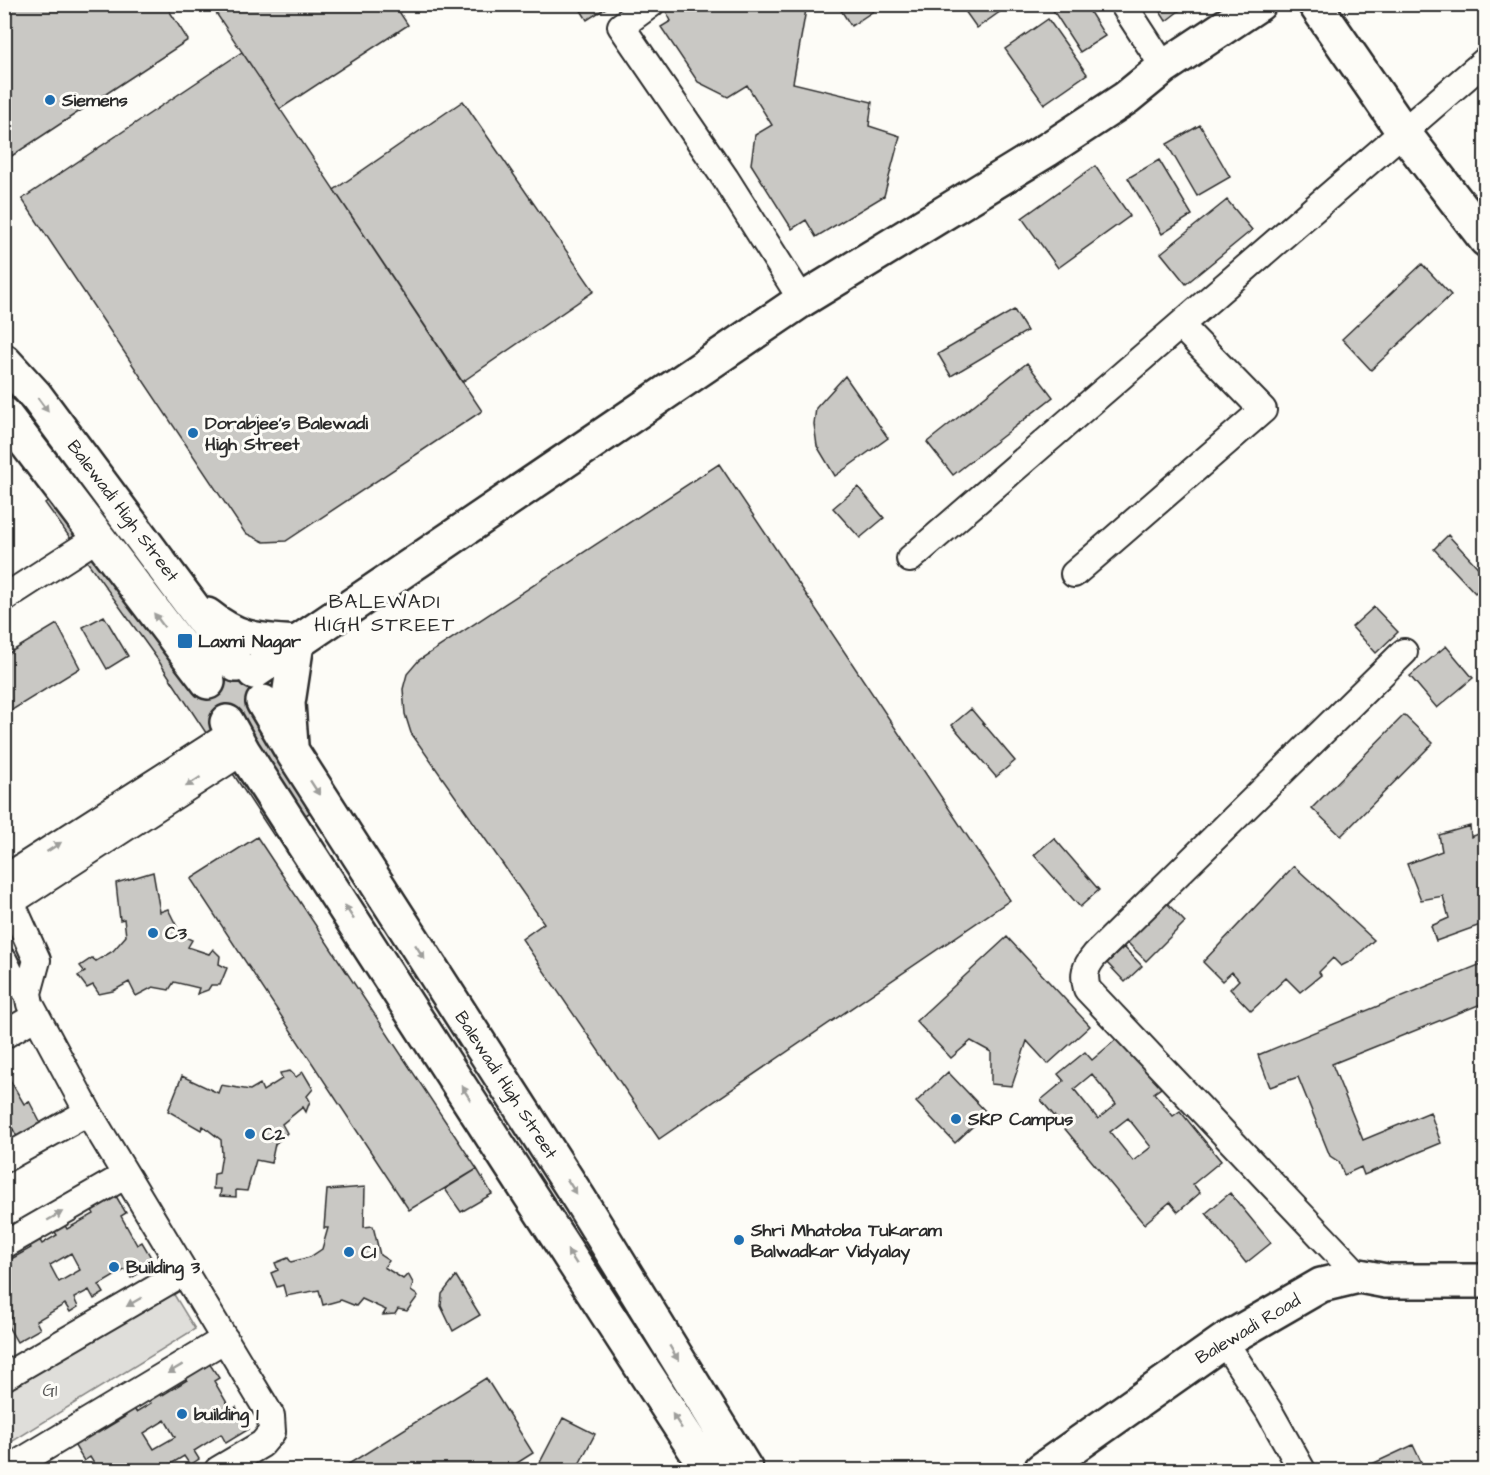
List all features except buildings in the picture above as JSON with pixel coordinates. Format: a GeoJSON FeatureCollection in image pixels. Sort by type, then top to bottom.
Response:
{"type":"FeatureCollection","features":[{"type":"Feature","properties":{"kind":"street"},"geometry":{"type":"LineString","coordinates":[[651,4],[621,26],[719,168],[802,300]]}},
{"type":"Feature","properties":{"kind":"street"},"geometry":{"type":"LineString","coordinates":[[1123,4],[1164,67]]}},
{"type":"Feature","properties":{"kind":"street"},"geometry":{"type":"LineString","coordinates":[[251,680],[297,643],[802,300],[1047,150],[1126,98],[1164,67],[1259,4]]}},
{"type":"Feature","properties":{"kind":"street"},"geometry":{"type":"LineString","coordinates":[[1315,4],[1404,133],[1485,240]]}},
{"type":"Feature","properties":{"kind":"street"},"geometry":{"type":"LineString","coordinates":[[910,560],[1404,133],[1485,60]]}},
{"type":"Feature","properties":{"kind":"street"},"geometry":{"type":"LineString","coordinates":[[1074,574],[1263,410],[1181,326]]}},
{"type":"Feature","properties":{"kind":"street","name":"Balewadi High Street"},"geometry":{"type":"LineString","coordinates":[[4,361],[36,396],[251,680],[292,753],[580,1200],[746,1470]]}},
{"type":"Feature","properties":{"kind":"street","name":"Balewadi High Street"},"geometry":{"type":"LineString","coordinates":[[4,414],[208,682]]}},
{"type":"Feature","properties":{"kind":"street"},"geometry":{"type":"LineString","coordinates":[[4,598],[97,538]]}},
{"type":"Feature","properties":{"kind":"street"},"geometry":{"type":"LineString","coordinates":[[187,596],[231,633],[244,637],[297,643]]}},
{"type":"Feature","properties":{"kind":"street"},"geometry":{"type":"LineString","coordinates":[[292,753],[288,730],[288,703],[297,643]]}},
{"type":"Feature","properties":{"kind":"street"},"geometry":{"type":"LineString","coordinates":[[1359,1276],[1087,989],[1084,977],[1086,966],[1095,955],[1404,652]]}},
{"type":"Feature","properties":{"kind":"street"},"geometry":{"type":"LineString","coordinates":[[234,735],[208,707],[206,690],[208,682],[220,670],[251,680]]}},
{"type":"Feature","properties":{"kind":"street"},"geometry":{"type":"LineString","coordinates":[[4,1035],[32,1005],[37,960],[7,894],[234,735],[260,710],[251,680]]}},
{"type":"Feature","properties":{"kind":"street","name":"Balewadi High Street"},"geometry":{"type":"LineString","coordinates":[[234,735],[708,1470]]}},
{"type":"Feature","properties":{"kind":"street"},"geometry":{"type":"LineString","coordinates":[[37,960],[7,971],[32,1005],[88,1112],[271,1416],[272,1432],[262,1444],[218,1470]]}},
{"type":"Feature","properties":{"kind":"street"},"geometry":{"type":"LineString","coordinates":[[4,1159],[88,1112]]}},
{"type":"Feature","properties":{"kind":"street"},"geometry":{"type":"LineString","coordinates":[[4,1245],[126,1174]]}},
{"type":"Feature","properties":{"kind":"street"},"geometry":{"type":"LineString","coordinates":[[4,1377],[184,1272]]}},
{"type":"Feature","properties":{"kind":"street","name":"Balewadi Road"},"geometry":{"type":"LineString","coordinates":[[1041,1470],[1224,1341],[1321,1285],[1359,1276],[1386,1281],[1485,1281]]}},
{"type":"Feature","properties":{"kind":"street"},"geometry":{"type":"LineString","coordinates":[[7,1470],[225,1339]]}},
{"type":"Feature","properties":{"kind":"street"},"geometry":{"type":"LineString","coordinates":[[1224,1341],[1269,1411],[1302,1470]]}},
{"type":"Feature","properties":{"kind":"green space","name":"G1"},"geometry":{"type":"Polygon","coordinates":[[[170,1288],[195,1329],[5,1446],[5,1390],[170,1288]]]}},
{"type":"Feature","properties":{"kind":"place","name":"Siemens"},"geometry":{"type":"Point","coordinates":[50,100]}},
{"type":"Feature","properties":{"kind":"place","name":"Dorabjee's Balewadi High Street"},"geometry":{"type":"Point","coordinates":[193,433]}},
{"type":"Feature","properties":{"kind":"place","name":"Laxmi Nagar"},"geometry":{"type":"Point","coordinates":[185,641]}},
{"type":"Feature","properties":{"kind":"place","name":"C3"},"geometry":{"type":"Point","coordinates":[153,933]}},
{"type":"Feature","properties":{"kind":"place","name":"SKP Campus"},"geometry":{"type":"Point","coordinates":[956,1119]}},
{"type":"Feature","properties":{"kind":"place","name":"C2"},"geometry":{"type":"Point","coordinates":[250,1134]}},
{"type":"Feature","properties":{"kind":"place","name":"Shri Mhatoba Tukaram Balwadkar Vidyalay"},"geometry":{"type":"Point","coordinates":[739,1240]}},
{"type":"Feature","properties":{"kind":"place","name":"C1"},"geometry":{"type":"Point","coordinates":[349,1252]}},
{"type":"Feature","properties":{"kind":"place","name":"Building 3"},"geometry":{"type":"Point","coordinates":[114,1267]}},
{"type":"Feature","properties":{"kind":"place","name":"building 1"},"geometry":{"type":"Point","coordinates":[182,1414]}},
{"type":"Feature","properties":{"kind":"district","name":"BALEWADI HIGH STREET"},"geometry":{"type":"Point","coordinates":[385,614]}}]}
